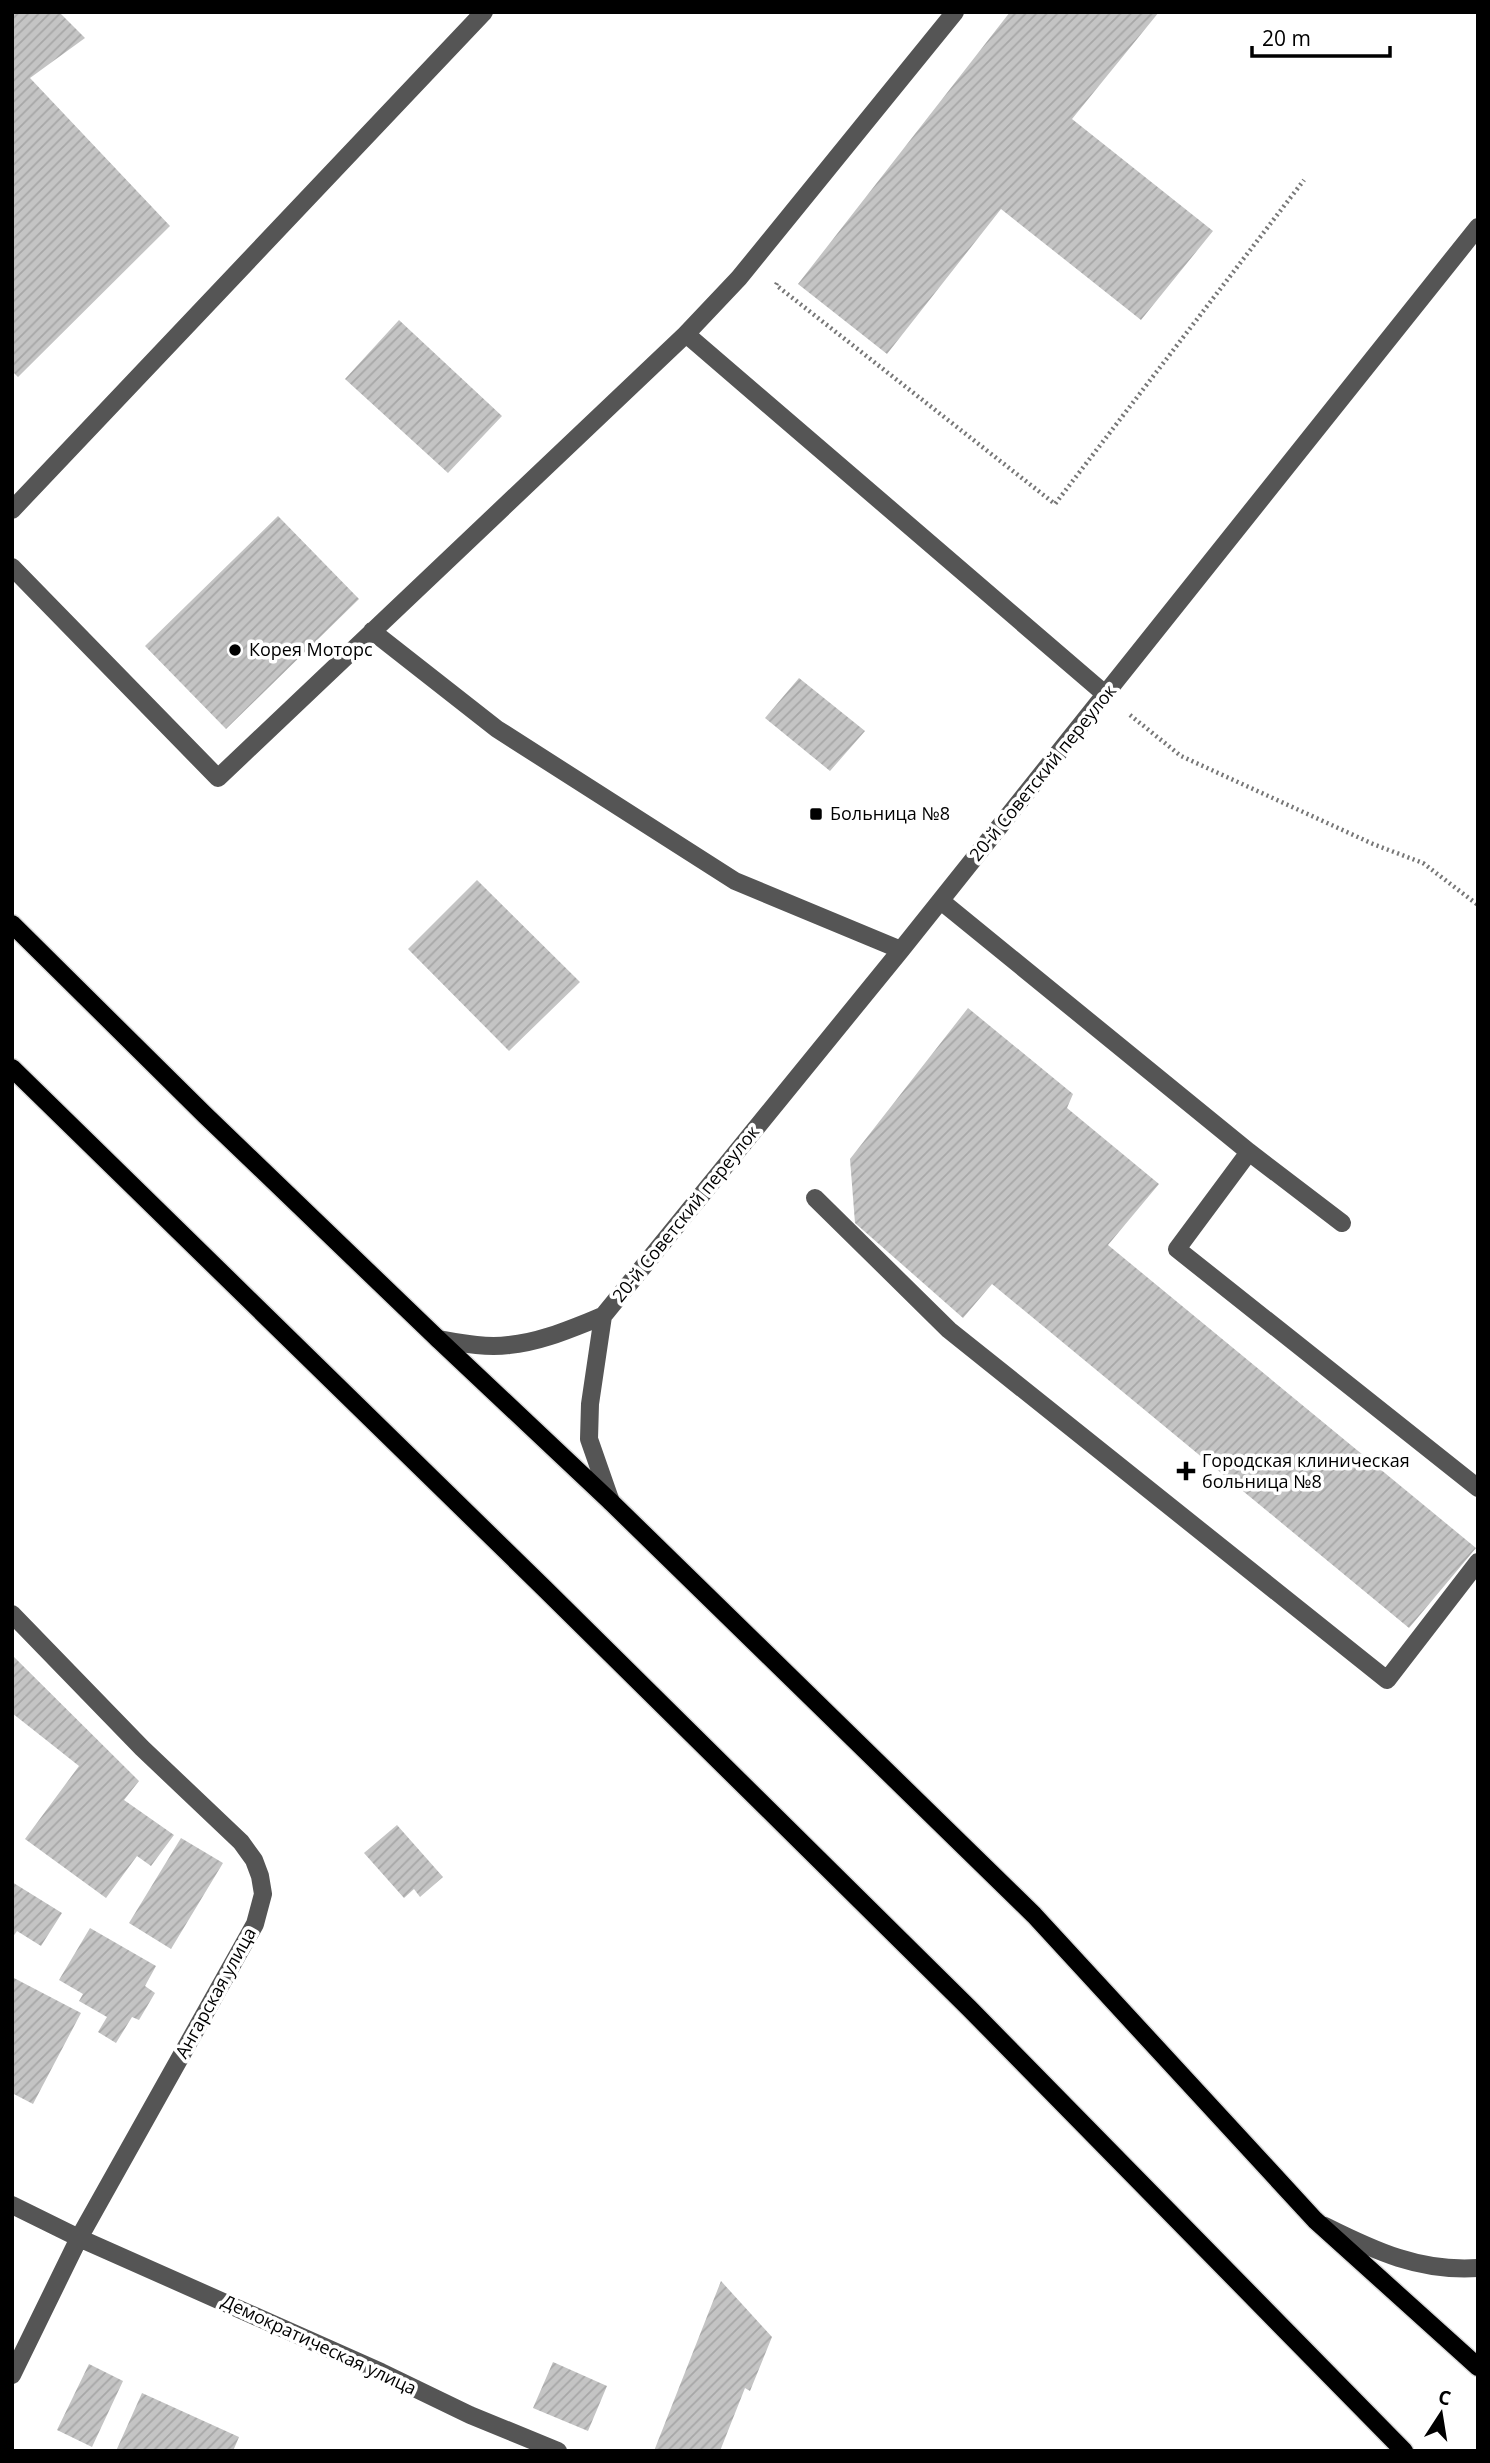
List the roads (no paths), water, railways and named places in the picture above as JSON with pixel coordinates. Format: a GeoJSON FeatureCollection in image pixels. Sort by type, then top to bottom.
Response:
{"type":"FeatureCollection","features":[{"type":"Feature","properties":{"kind":"main road"},"geometry":{"type":"LineString","coordinates":[[12,924],[1034,1915],[1315,2220],[1478,2367]]}},
{"type":"Feature","properties":{"kind":"main road"},"geometry":{"type":"LineString","coordinates":[[12,1068],[555,1598],[960,1999],[1404,2451]]}},
{"type":"Feature","properties":{"kind":"street"},"geometry":{"type":"LineString","coordinates":[[12,510],[485,12]]}},
{"type":"Feature","properties":{"kind":"street"},"geometry":{"type":"LineString","coordinates":[[12,567],[218,778],[686,334],[739,278],[955,12]]}},
{"type":"Feature","properties":{"kind":"street","name":"20-й Советский переулок"},"geometry":{"type":"LineString","coordinates":[[603,1316],[941,901],[1478,227]]}},
{"type":"Feature","properties":{"kind":"street"},"geometry":{"type":"LineString","coordinates":[[686,334],[1105,694]]}},
{"type":"Feature","properties":{"kind":"street"},"geometry":{"type":"LineString","coordinates":[[372,631],[498,729],[735,881],[901,950]]}},
{"type":"Feature","properties":{"kind":"street"},"geometry":{"type":"LineString","coordinates":[[941,901],[1249,1152],[1342,1223]]}},
{"type":"Feature","properties":{"kind":"street"},"geometry":{"type":"LineString","coordinates":[[1249,1152],[1177,1249],[1478,1488]]}},
{"type":"Feature","properties":{"kind":"street"},"geometry":{"type":"LineString","coordinates":[[815,1198],[949,1331],[1387,1680],[1478,1562]]}},
{"type":"Feature","properties":{"kind":"street"},"geometry":{"type":"LineString","coordinates":[[438,1339],[508,1346],[548,1338],[603,1316]]}},
{"type":"Feature","properties":{"kind":"street"},"geometry":{"type":"LineString","coordinates":[[603,1316],[590,1404],[589,1439],[611,1502]]}},
{"type":"Feature","properties":{"kind":"street","name":"Ангарская улица"},"geometry":{"type":"LineString","coordinates":[[12,1614],[142,1748],[241,1842],[254,1860],[263,1894],[255,1924],[79,2238]]}},
{"type":"Feature","properties":{"kind":"street","name":"Демократическая улица"},"geometry":{"type":"LineString","coordinates":[[12,2205],[470,2415],[558,2451]]}},
{"type":"Feature","properties":{"kind":"street"},"geometry":{"type":"LineString","coordinates":[[1315,2220],[1375,2251],[1417,2264],[1455,2270],[1478,2268]]}},
{"type":"Feature","properties":{"kind":"street"},"geometry":{"type":"LineString","coordinates":[[12,2375],[79,2238]]}},
{"type":"Feature","properties":{"kind":"place","name":"Корея Моторс"},"geometry":{"type":"Point","coordinates":[235,650]}},
{"type":"Feature","properties":{"kind":"place","name":"Больница №8"},"geometry":{"type":"Point","coordinates":[816,814]}},
{"type":"Feature","properties":{"kind":"place","name":"Городская клиническая больница №8"},"geometry":{"type":"Point","coordinates":[1186,1471]}}]}
